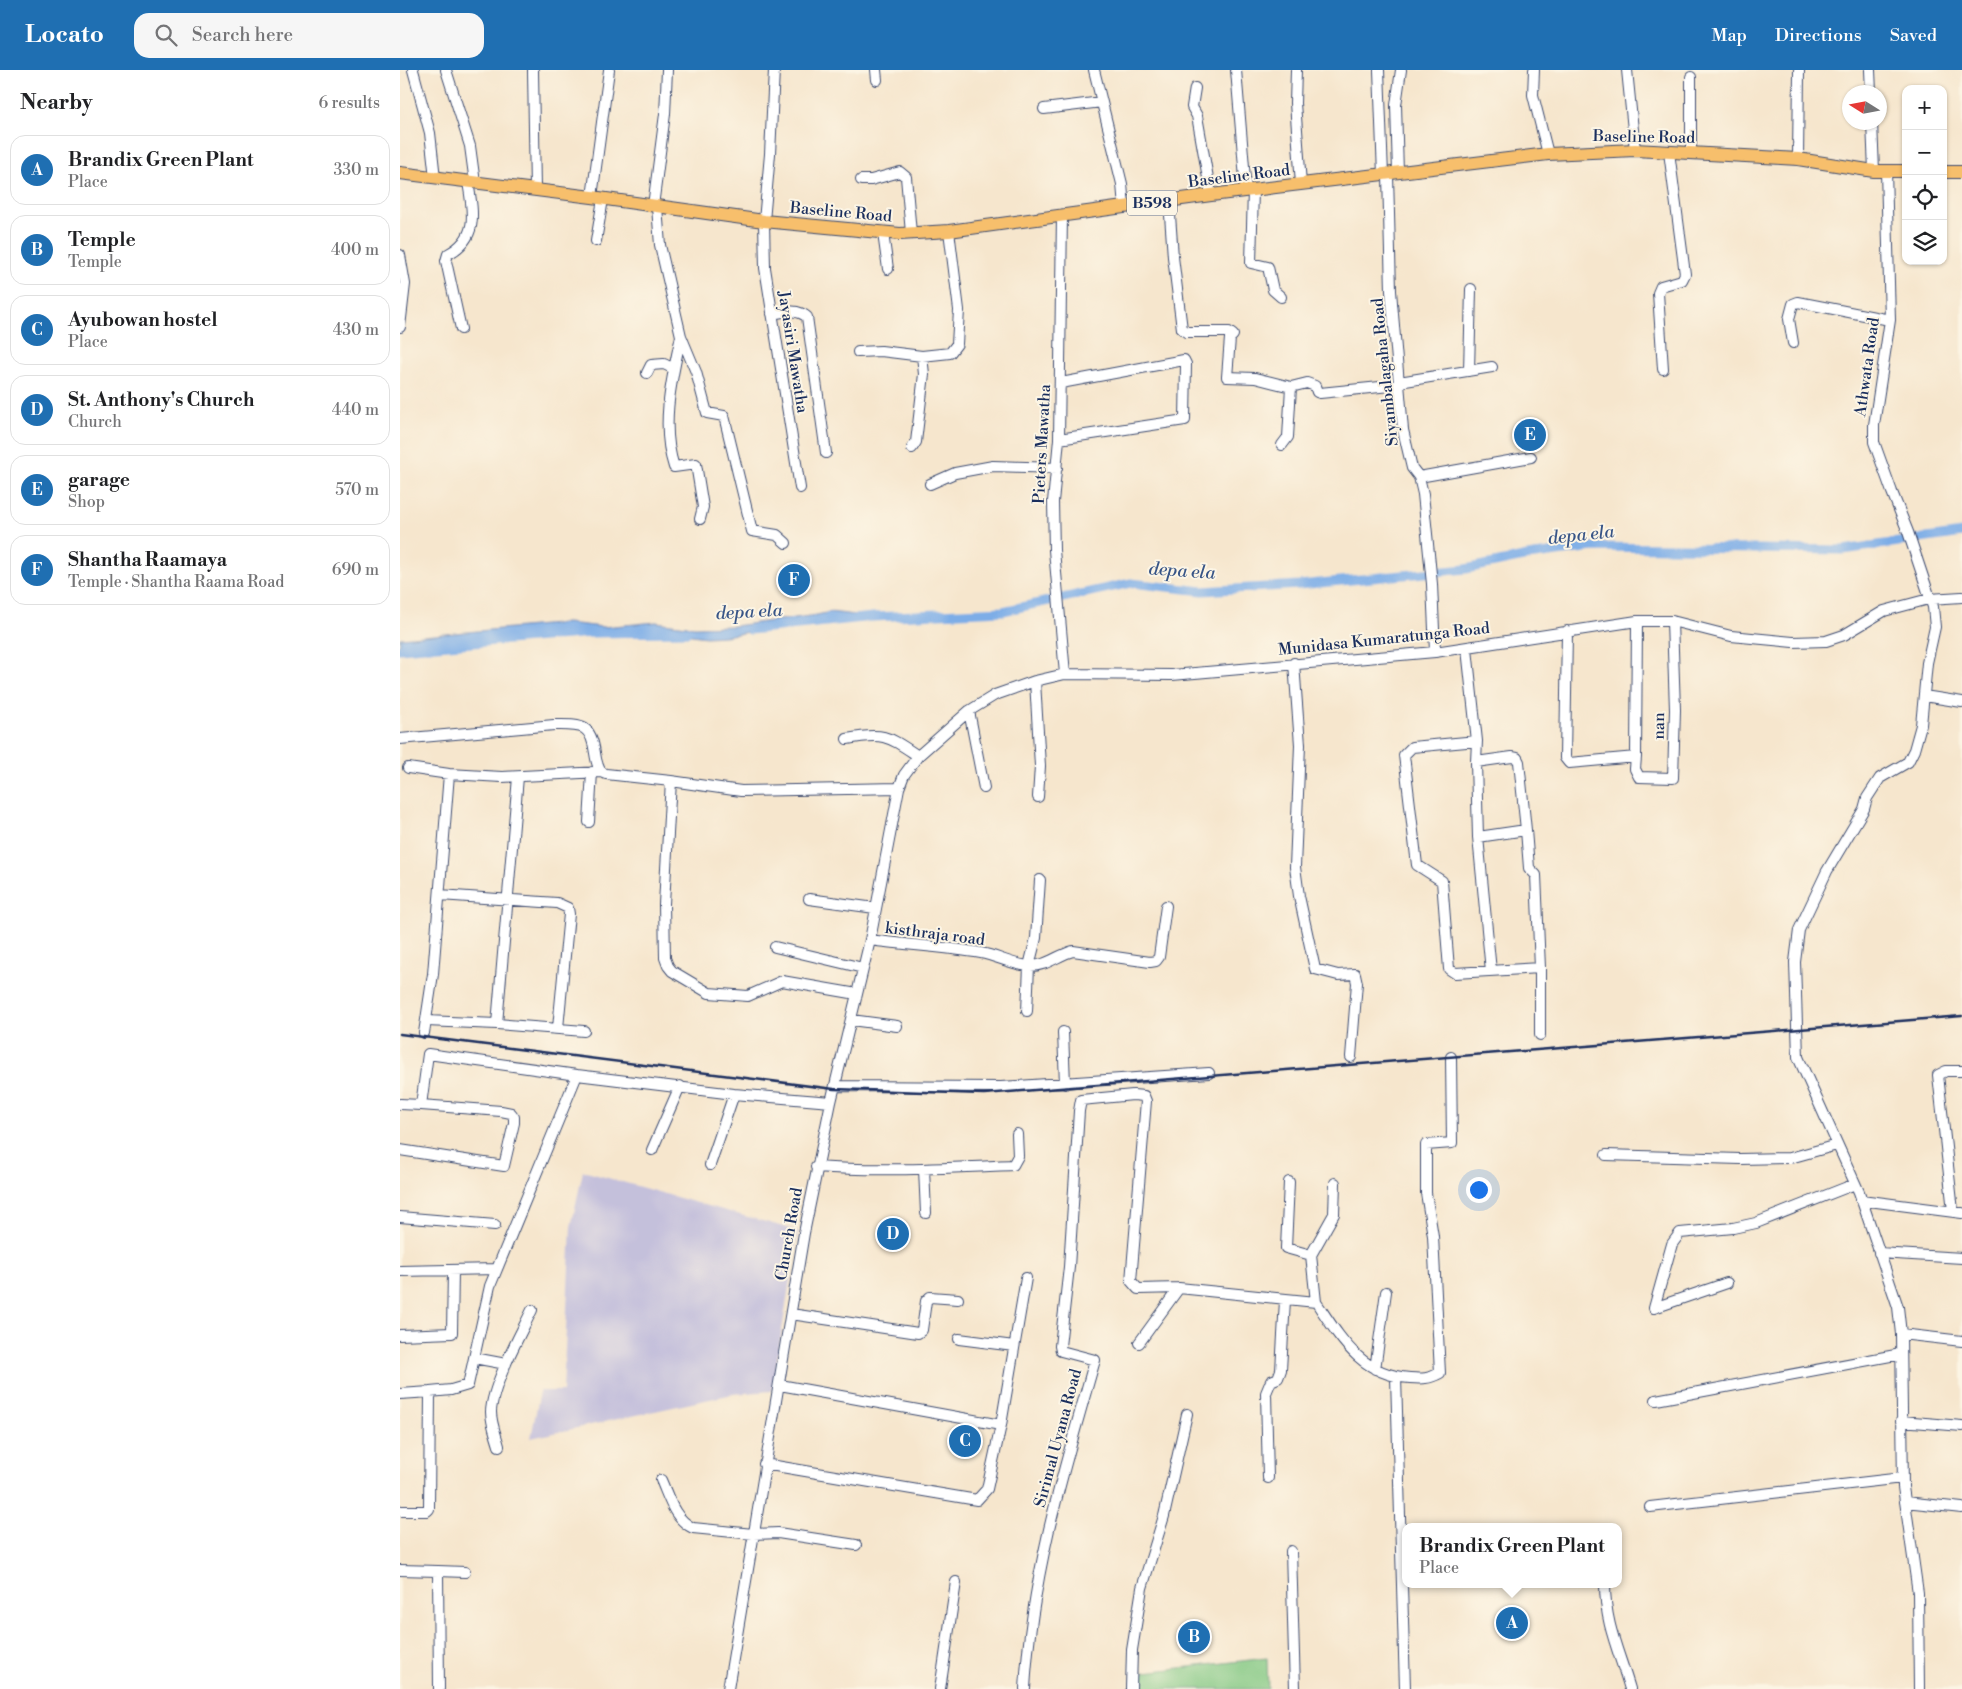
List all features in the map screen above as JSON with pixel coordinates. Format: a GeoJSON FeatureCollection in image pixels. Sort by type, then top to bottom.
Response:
{"type":"FeatureCollection","features":[{"type":"Feature","properties":{"kind":"main road","name":"Baseline Road"},"geometry":{"type":"LineString","coordinates":[[400,173],[764,221],[883,233],[911,233],[949,231],[1168,201],[1548,154],[1635,150],[1798,159],[1880,171],[1902,171]]}},
{"type":"Feature","properties":{"kind":"main road"},"geometry":{"type":"LineString","coordinates":[[1947,172],[1962,172]]}},
{"type":"Feature","properties":{"kind":"street"},"geometry":{"type":"LineString","coordinates":[[413,70],[430,133],[435,178]]}},
{"type":"Feature","properties":{"kind":"street"},"geometry":{"type":"LineString","coordinates":[[446,70],[470,146],[473,213],[468,234],[460,248],[448,254],[446,261],[461,329]]}},
{"type":"Feature","properties":{"kind":"street"},"geometry":{"type":"LineString","coordinates":[[533,70],[535,190]]}},
{"type":"Feature","properties":{"kind":"street"},"geometry":{"type":"LineString","coordinates":[[596,241],[597,198],[609,70]]}},
{"type":"Feature","properties":{"kind":"street"},"geometry":{"type":"LineString","coordinates":[[667,70],[665,114],[655,206],[660,245],[681,336],[696,372],[707,413],[724,416],[752,531],[777,534],[786,543]]}},
{"type":"Feature","properties":{"kind":"street","name":"Jayasiri Mawatha"},"geometry":{"type":"LineString","coordinates":[[774,70],[770,154],[764,221],[765,268],[800,488]]}},
{"type":"Feature","properties":{"kind":"street"},"geometry":{"type":"LineString","coordinates":[[1094,70],[1122,184],[1124,207]]}},
{"type":"Feature","properties":{"kind":"street"},"geometry":{"type":"LineString","coordinates":[[1236,70],[1249,191],[1251,263],[1268,267],[1273,290],[1281,297]]}},
{"type":"Feature","properties":{"kind":"street"},"geometry":{"type":"LineString","coordinates":[[1296,70],[1295,103],[1301,184]]}},
{"type":"Feature","properties":{"kind":"street"},"geometry":{"type":"LineString","coordinates":[[1379,70],[1389,174]]}},
{"type":"Feature","properties":{"kind":"street"},"geometry":{"type":"LineString","coordinates":[[1389,174],[1396,105],[1402,70]]}},
{"type":"Feature","properties":{"kind":"street"},"geometry":{"type":"LineString","coordinates":[[1534,70],[1533,95],[1548,154]]}},
{"type":"Feature","properties":{"kind":"street"},"geometry":{"type":"LineString","coordinates":[[1627,70],[1635,150]]}},
{"type":"Feature","properties":{"kind":"street"},"geometry":{"type":"LineString","coordinates":[[1798,159],[1799,70]]}},
{"type":"Feature","properties":{"kind":"street"},"geometry":{"type":"LineString","coordinates":[[1870,70],[1871,85]]}},
{"type":"Feature","properties":{"kind":"street"},"geometry":{"type":"LineString","coordinates":[[1691,77],[1691,153]]}},
{"type":"Feature","properties":{"kind":"street"},"geometry":{"type":"LineString","coordinates":[[1195,88],[1192,107],[1197,116],[1211,196]]}},
{"type":"Feature","properties":{"kind":"street"},"geometry":{"type":"LineString","coordinates":[[1044,109],[1102,102]]}},
{"type":"Feature","properties":{"kind":"street","name":"Athwata Road"},"geometry":{"type":"LineString","coordinates":[[1873,130],[1880,171],[1890,320],[1874,425],[1874,442],[1908,532],[1933,607],[1935,627],[1929,654],[1921,725],[1914,750],[1908,762],[1880,778],[1867,798],[1864,809],[1828,872],[1799,930],[1796,962],[1798,1057],[1855,1184],[1898,1307],[1901,1334],[1902,1478],[1918,1593],[1919,1689]]}},
{"type":"Feature","properties":{"kind":"street"},"geometry":{"type":"LineString","coordinates":[[1663,369],[1658,293],[1661,286],[1682,280],[1685,274],[1669,152]]}},
{"type":"Feature","properties":{"kind":"street"},"geometry":{"type":"LineString","coordinates":[[861,180],[871,180],[900,172],[906,177],[911,233]]}},
{"type":"Feature","properties":{"kind":"street","name":"Siyambalagaha Road"},"geometry":{"type":"LineString","coordinates":[[1389,174],[1391,291],[1403,430],[1412,468],[1418,477],[1423,494],[1432,584],[1435,652]]}},
{"type":"Feature","properties":{"kind":"street"},"geometry":{"type":"LineString","coordinates":[[1168,201],[1172,257],[1182,329],[1186,332],[1229,332],[1233,335],[1230,338],[1227,377],[1255,378],[1291,387],[1307,383],[1316,386],[1317,392],[1320,393],[1399,384],[1492,367]]}},
{"type":"Feature","properties":{"kind":"street","name":"Pieters Mawatha"},"geometry":{"type":"LineString","coordinates":[[1062,215],[1061,383],[1059,439],[1053,502],[1054,550],[1066,674]]}},
{"type":"Feature","properties":{"kind":"street"},"geometry":{"type":"LineString","coordinates":[[858,352],[881,351],[922,356],[950,354],[957,344],[958,310],[949,231]]}},
{"type":"Feature","properties":{"kind":"street"},"geometry":{"type":"LineString","coordinates":[[883,233],[888,269]]}},
{"type":"Feature","properties":{"kind":"street"},"geometry":{"type":"LineString","coordinates":[[400,255],[405,284],[400,327]]}},
{"type":"Feature","properties":{"kind":"street"},"geometry":{"type":"LineString","coordinates":[[1469,371],[1471,289]]}},
{"type":"Feature","properties":{"kind":"street"},"geometry":{"type":"LineString","coordinates":[[1793,343],[1789,319],[1792,304],[1798,302],[1890,320]]}},
{"type":"Feature","properties":{"kind":"street"},"geometry":{"type":"LineString","coordinates":[[772,314],[788,311],[801,312],[807,317],[826,453]]}},
{"type":"Feature","properties":{"kind":"street"},"geometry":{"type":"LineString","coordinates":[[681,336],[674,369],[666,432],[669,453],[674,467],[696,464],[703,507],[700,519]]}},
{"type":"Feature","properties":{"kind":"street"},"geometry":{"type":"LineString","coordinates":[[912,448],[916,442],[924,374],[922,356]]}},
{"type":"Feature","properties":{"kind":"street"},"geometry":{"type":"LineString","coordinates":[[1059,439],[1185,420],[1186,364],[1184,360],[1061,383]]}},
{"type":"Feature","properties":{"kind":"street"},"geometry":{"type":"LineString","coordinates":[[647,373],[651,365],[664,364],[674,369]]}},
{"type":"Feature","properties":{"kind":"street"},"geometry":{"type":"LineString","coordinates":[[1282,446],[1288,437],[1291,387]]}},
{"type":"Feature","properties":{"kind":"street"},"geometry":{"type":"LineString","coordinates":[[1418,477],[1530,457]]}},
{"type":"Feature","properties":{"kind":"street"},"geometry":{"type":"LineString","coordinates":[[930,484],[955,473],[993,466],[1057,468]]}},
{"type":"Feature","properties":{"kind":"street","name":"Munidasa Kumaratunga Road"},"geometry":{"type":"LineString","coordinates":[[898,788],[904,775],[918,756],[969,711],[995,695],[1035,681],[1066,674],[1172,675],[1435,652],[1637,621],[1672,622],[1731,636],[1793,642],[1826,641],[1844,635],[1884,611],[1929,599],[1962,597]]}},
{"type":"Feature","properties":{"kind":"street"},"geometry":{"type":"LineString","coordinates":[[1567,631],[1565,758],[1569,763],[1636,757],[1637,621]]}},
{"type":"Feature","properties":{"kind":"street","name":"nan"},"geometry":{"type":"LineString","coordinates":[[1636,757],[1635,768],[1639,777],[1673,778],[1675,710],[1672,622]]}},
{"type":"Feature","properties":{"kind":"street"},"geometry":{"type":"LineString","coordinates":[[1467,648],[1477,741],[1478,837],[1491,971]]}},
{"type":"Feature","properties":{"kind":"street"},"geometry":{"type":"LineString","coordinates":[[1294,663],[1300,745],[1295,867],[1299,896],[1315,969],[1338,975],[1354,974],[1357,983],[1350,1057]]}},
{"type":"Feature","properties":{"kind":"street"},"geometry":{"type":"LineString","coordinates":[[1035,681],[1040,766],[1038,797]]}},
{"type":"Feature","properties":{"kind":"street"},"geometry":{"type":"LineString","coordinates":[[1924,696],[1962,702]]}},
{"type":"Feature","properties":{"kind":"street"},"geometry":{"type":"LineString","coordinates":[[969,711],[984,788]]}},
{"type":"Feature","properties":{"kind":"street"},"geometry":{"type":"LineString","coordinates":[[400,739],[554,725],[579,726],[590,733],[593,739],[597,764],[589,822]]}},
{"type":"Feature","properties":{"kind":"street"},"geometry":{"type":"LineString","coordinates":[[847,739],[869,735],[886,737],[918,756]]}},
{"type":"Feature","properties":{"kind":"street"},"geometry":{"type":"LineString","coordinates":[[1477,741],[1412,747],[1404,755],[1417,865],[1442,881],[1449,969],[1455,972],[1540,968]]}},
{"type":"Feature","properties":{"kind":"street"},"geometry":{"type":"LineString","coordinates":[[1476,762],[1512,757],[1517,758],[1519,762],[1529,868],[1536,875],[1540,968],[1540,1035]]}},
{"type":"Feature","properties":{"kind":"street"},"geometry":{"type":"LineString","coordinates":[[408,768],[449,774],[518,777],[596,772],[741,791],[898,788]]}},
{"type":"Feature","properties":{"kind":"street"},"geometry":{"type":"LineString","coordinates":[[424,1033],[433,974],[449,774]]}},
{"type":"Feature","properties":{"kind":"street"},"geometry":{"type":"LineString","coordinates":[[497,1024],[518,777]]}},
{"type":"Feature","properties":{"kind":"street"},"geometry":{"type":"LineString","coordinates":[[671,781],[664,904],[665,958],[668,966],[709,993],[748,996],[782,981],[857,994]]}},
{"type":"Feature","properties":{"kind":"street","name":"Church Road"},"geometry":{"type":"LineString","coordinates":[[728,1689],[764,1464],[780,1385],[816,1167],[870,940],[898,788]]}},
{"type":"Feature","properties":{"kind":"street"},"geometry":{"type":"LineString","coordinates":[[1478,837],[1526,830]]}},
{"type":"Feature","properties":{"kind":"street"},"geometry":{"type":"LineString","coordinates":[[1027,1011],[1029,966],[1036,938],[1040,880]]}},
{"type":"Feature","properties":{"kind":"street"},"geometry":{"type":"LineString","coordinates":[[440,895],[557,903],[568,908],[558,1028]]}},
{"type":"Feature","properties":{"kind":"street"},"geometry":{"type":"LineString","coordinates":[[809,899],[875,908]]}},
{"type":"Feature","properties":{"kind":"street"},"geometry":{"type":"LineString","coordinates":[[1029,966],[1050,961],[1064,953],[1073,951],[1133,960],[1156,961],[1159,957],[1166,906]]}},
{"type":"Feature","properties":{"kind":"street","name":"kisthraja road"},"geometry":{"type":"LineString","coordinates":[[870,940],[962,950],[1029,966]]}},
{"type":"Feature","properties":{"kind":"street"},"geometry":{"type":"LineString","coordinates":[[775,947],[863,968]]}},
{"type":"Feature","properties":{"kind":"street"},"geometry":{"type":"LineString","coordinates":[[851,1020],[897,1026]]}},
{"type":"Feature","properties":{"kind":"street"},"geometry":{"type":"LineString","coordinates":[[426,1021],[584,1031]]}},
{"type":"Feature","properties":{"kind":"street"},"geometry":{"type":"LineString","coordinates":[[1063,1032],[1065,1084]]}},
{"type":"Feature","properties":{"kind":"street"},"geometry":{"type":"LineString","coordinates":[[421,1105],[428,1054],[577,1075],[734,1094],[831,1102]]}},
{"type":"Feature","properties":{"kind":"street"},"geometry":{"type":"LineString","coordinates":[[1335,1183],[1334,1214],[1311,1255],[1316,1302],[1340,1337],[1367,1365],[1396,1377],[1428,1379],[1440,1373],[1433,1236],[1426,1193],[1425,1163],[1426,1145],[1452,1143],[1451,1057]]}},
{"type":"Feature","properties":{"kind":"street"},"geometry":{"type":"LineString","coordinates":[[1861,1200],[1958,1212],[1938,1075],[1946,1070],[1962,1071]]}},
{"type":"Feature","properties":{"kind":"street"},"geometry":{"type":"LineString","coordinates":[[835,1086],[1001,1087],[1209,1073]]}},
{"type":"Feature","properties":{"kind":"street"},"geometry":{"type":"LineString","coordinates":[[400,1394],[451,1390],[468,1384],[490,1286],[577,1075]]}},
{"type":"Feature","properties":{"kind":"street"},"geometry":{"type":"LineString","coordinates":[[652,1150],[680,1086]]}},
{"type":"Feature","properties":{"kind":"street"},"geometry":{"type":"LineString","coordinates":[[710,1165],[734,1094]]}},
{"type":"Feature","properties":{"kind":"street","name":"Sirimal Uyana Road"},"geometry":{"type":"LineString","coordinates":[[1025,1689],[1030,1628],[1036,1588],[1056,1495],[1095,1360],[1061,1352],[1060,1346],[1069,1267],[1081,1100],[1133,1095],[1144,1096],[1146,1101],[1131,1281],[1138,1288],[1178,1288]]}},
{"type":"Feature","properties":{"kind":"street"},"geometry":{"type":"LineString","coordinates":[[400,1104],[501,1111],[514,1117],[504,1166],[400,1150]]}},
{"type":"Feature","properties":{"kind":"street"},"geometry":{"type":"LineString","coordinates":[[816,1167],[848,1170],[1014,1165],[1018,1156],[1017,1134]]}},
{"type":"Feature","properties":{"kind":"street"},"geometry":{"type":"LineString","coordinates":[[1606,1155],[1740,1159],[1790,1158],[1838,1145]]}},
{"type":"Feature","properties":{"kind":"street"},"geometry":{"type":"LineString","coordinates":[[924,1169],[926,1213]]}},
{"type":"Feature","properties":{"kind":"street"},"geometry":{"type":"LineString","coordinates":[[1289,1182],[1286,1248],[1311,1255]]}},
{"type":"Feature","properties":{"kind":"street"},"geometry":{"type":"LineString","coordinates":[[1727,1283],[1654,1308],[1672,1244],[1680,1233],[1756,1224],[1855,1184]]}},
{"type":"Feature","properties":{"kind":"street"},"geometry":{"type":"LineString","coordinates":[[400,1217],[495,1225]]}},
{"type":"Feature","properties":{"kind":"street"},"geometry":{"type":"LineString","coordinates":[[1880,1253],[1962,1258]]}},
{"type":"Feature","properties":{"kind":"street"},"geometry":{"type":"LineString","coordinates":[[400,1271],[497,1269]]}},
{"type":"Feature","properties":{"kind":"street"},"geometry":{"type":"LineString","coordinates":[[400,1335],[452,1333],[453,1270]]}},
{"type":"Feature","properties":{"kind":"street"},"geometry":{"type":"LineString","coordinates":[[764,1464],[977,1500],[987,1489],[1001,1424],[1026,1278]]}},
{"type":"Feature","properties":{"kind":"street"},"geometry":{"type":"LineString","coordinates":[[1139,1343],[1178,1288],[1316,1302]]}},
{"type":"Feature","properties":{"kind":"street"},"geometry":{"type":"LineString","coordinates":[[1375,1369],[1386,1292]]}},
{"type":"Feature","properties":{"kind":"street"},"geometry":{"type":"LineString","coordinates":[[791,1314],[918,1333],[922,1330],[926,1301],[930,1296],[958,1298]]}},
{"type":"Feature","properties":{"kind":"street"},"geometry":{"type":"LineString","coordinates":[[1268,1478],[1266,1393],[1271,1381],[1278,1378],[1281,1370],[1284,1300]]}},
{"type":"Feature","properties":{"kind":"street"},"geometry":{"type":"LineString","coordinates":[[499,1446],[491,1420],[492,1402],[506,1364],[532,1310]]}},
{"type":"Feature","properties":{"kind":"street"},"geometry":{"type":"LineString","coordinates":[[1901,1334],[1962,1341]]}},
{"type":"Feature","properties":{"kind":"street"},"geometry":{"type":"LineString","coordinates":[[959,1338],[1014,1346]]}},
{"type":"Feature","properties":{"kind":"street"},"geometry":{"type":"LineString","coordinates":[[1656,1400],[1901,1354]]}},
{"type":"Feature","properties":{"kind":"street"},"geometry":{"type":"LineString","coordinates":[[474,1358],[506,1364]]}},
{"type":"Feature","properties":{"kind":"street"},"geometry":{"type":"LineString","coordinates":[[1396,1377],[1402,1585]]}},
{"type":"Feature","properties":{"kind":"street"},"geometry":{"type":"LineString","coordinates":[[780,1385],[1001,1424]]}},
{"type":"Feature","properties":{"kind":"street"},"geometry":{"type":"LineString","coordinates":[[400,1511],[427,1511],[430,1509],[430,1392]]}},
{"type":"Feature","properties":{"kind":"street"},"geometry":{"type":"LineString","coordinates":[[1131,1689],[1132,1650],[1142,1588],[1164,1516],[1186,1414]]}},
{"type":"Feature","properties":{"kind":"street"},"geometry":{"type":"LineString","coordinates":[[1901,1421],[1962,1426]]}},
{"type":"Feature","properties":{"kind":"street"},"geometry":{"type":"LineString","coordinates":[[1650,1507],[1902,1478]]}},
{"type":"Feature","properties":{"kind":"street"},"geometry":{"type":"LineString","coordinates":[[661,1480],[678,1518],[684,1524],[693,1528],[753,1534],[778,1533],[856,1545]]}},
{"type":"Feature","properties":{"kind":"street"},"geometry":{"type":"LineString","coordinates":[[1905,1502],[1962,1508]]}},
{"type":"Feature","properties":{"kind":"street"},"geometry":{"type":"LineString","coordinates":[[1291,1551],[1295,1689]]}},
{"type":"Feature","properties":{"kind":"street"},"geometry":{"type":"LineString","coordinates":[[400,1570],[465,1572]]}},
{"type":"Feature","properties":{"kind":"street"},"geometry":{"type":"LineString","coordinates":[[438,1571],[439,1689]]}},
{"type":"Feature","properties":{"kind":"street"},"geometry":{"type":"LineString","coordinates":[[940,1689],[956,1582]]}},
{"type":"Feature","properties":{"kind":"street"},"geometry":{"type":"LineString","coordinates":[[1402,1588],[1405,1689]]}},
{"type":"Feature","properties":{"kind":"street"},"geometry":{"type":"LineString","coordinates":[[1605,1588],[1605,1605],[1612,1635],[1630,1689]]}},
{"type":"Feature","properties":{"kind":"shaded area"},"geometry":{"type":"Polygon","coordinates":[[[583,1171],[798,1231],[772,1391],[733,1394],[531,1438],[540,1391],[563,1391],[571,1227],[583,1171]]]}},
{"type":"Feature","properties":{"kind":"green space"},"geometry":{"type":"Polygon","coordinates":[[[1267,1658],[1268,1689],[1136,1689],[1136,1673],[1267,1658]]]}},
{"type":"Feature","properties":{"kind":"water"},"geometry":{"type":"Polygon","coordinates":[[[830,612],[873,617],[829,619],[725,636],[706,637],[655,630],[456,643],[400,649],[400,638],[567,623],[603,627],[656,622],[695,627],[734,626],[830,612]]]}},
{"type":"Feature","properties":{"kind":"waterway","name":"depa ela"},"geometry":{"type":"LineString","coordinates":[[750,630],[873,617],[1003,611],[1131,583],[1203,591],[1299,585],[1466,569],[1528,556],[1593,547],[1843,550],[1962,533]]}},
{"type":"Feature","properties":{"kind":"waterway","name":"depa ela"},"geometry":{"type":"LineString","coordinates":[[400,649],[592,633],[687,632]]}},
{"type":"Feature","properties":{"kind":"railway"},"geometry":{"type":"LineString","coordinates":[[400,1034],[834,1089],[984,1094],[1962,1016]]}},
{"type":"Feature","properties":{"kind":"place","name":"garage"},"geometry":{"type":"Point","coordinates":[1530,435]}},
{"type":"Feature","properties":{"kind":"place","name":"Shantha Raamaya"},"geometry":{"type":"Point","coordinates":[794,580]}},
{"type":"Feature","properties":{"kind":"place","name":"St. Anthony's Church"},"geometry":{"type":"Point","coordinates":[893,1234]}},
{"type":"Feature","properties":{"kind":"place","name":"Ayubowan hostel"},"geometry":{"type":"Point","coordinates":[965,1441]}},
{"type":"Feature","properties":{"kind":"place","name":"Brandix Green Plant"},"geometry":{"type":"Point","coordinates":[1512,1623]}},
{"type":"Feature","properties":{"kind":"place","name":"Temple"},"geometry":{"type":"Point","coordinates":[1194,1637]}}]}
